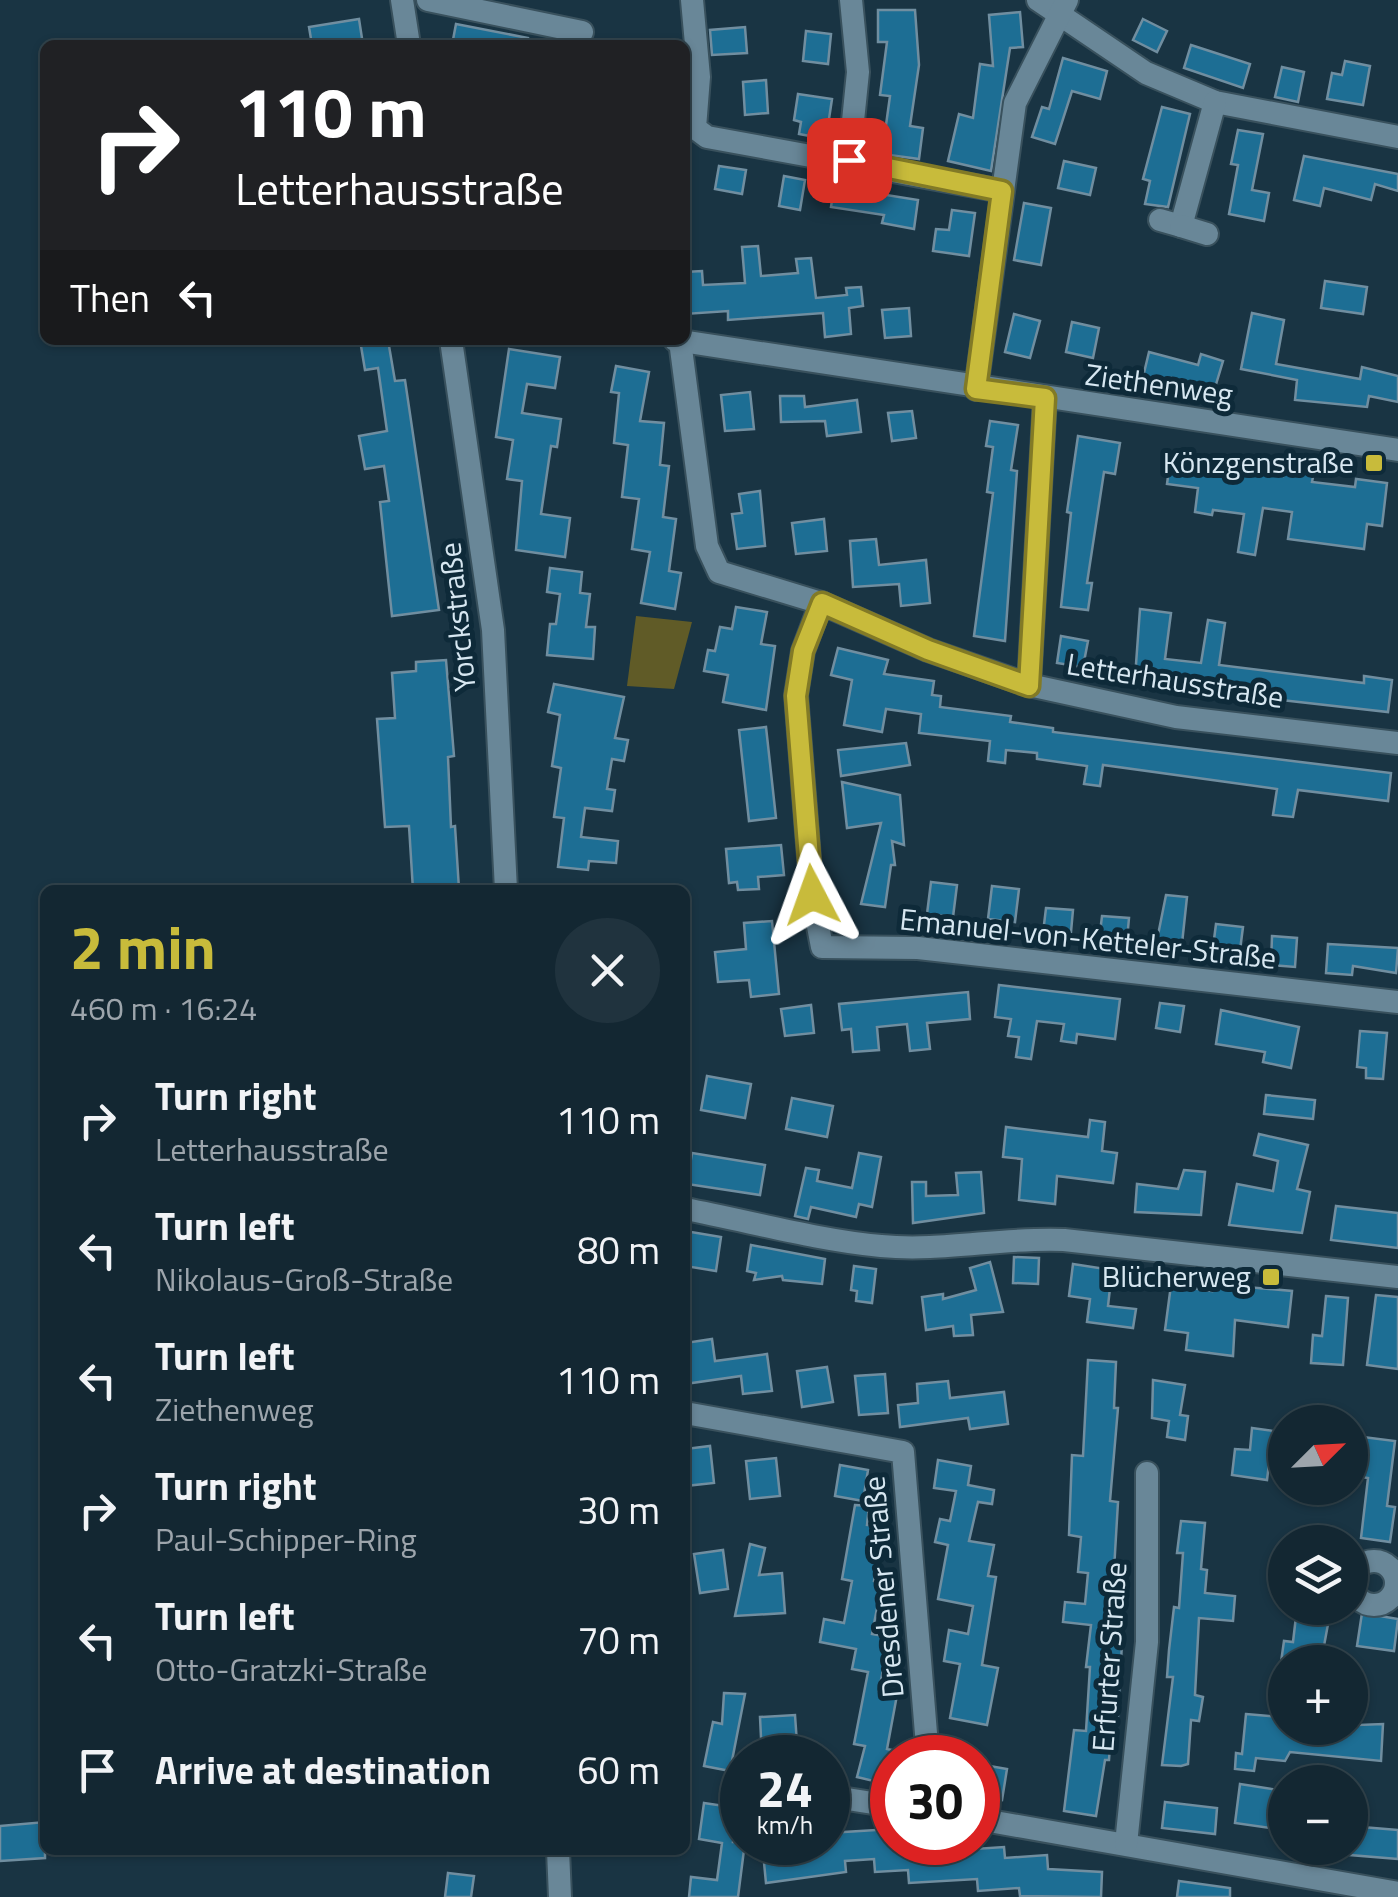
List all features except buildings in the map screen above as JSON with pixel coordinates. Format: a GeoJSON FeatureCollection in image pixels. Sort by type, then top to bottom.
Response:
{"type":"FeatureCollection","features":[{"type":"Feature","properties":{"kind":"street"},"geometry":{"type":"LineString","coordinates":[[402,0],[408,40]]}},
{"type":"Feature","properties":{"kind":"street"},"geometry":{"type":"LineString","coordinates":[[428,0],[582,32]]}},
{"type":"Feature","properties":{"kind":"street"},"geometry":{"type":"LineString","coordinates":[[692,0],[699,78],[695,128],[706,137],[849,160],[1002,191]]}},
{"type":"Feature","properties":{"kind":"street"},"geometry":{"type":"LineString","coordinates":[[849,160],[858,72],[852,0]]}},
{"type":"Feature","properties":{"kind":"street"},"geometry":{"type":"LineString","coordinates":[[1038,0],[1063,9],[1146,72],[1215,102],[1398,137]]}},
{"type":"Feature","properties":{"kind":"street"},"geometry":{"type":"LineString","coordinates":[[976,389],[1015,104],[1063,9]]}},
{"type":"Feature","properties":{"kind":"street"},"geometry":{"type":"LineString","coordinates":[[1207,234],[1171,223],[1215,102]]}},
{"type":"Feature","properties":{"kind":"street","name":"Ziethenweg"},"geometry":{"type":"LineString","coordinates":[[690,342],[976,389],[1398,450]]}},
{"type":"Feature","properties":{"kind":"street","name":"Yorckstraße"},"geometry":{"type":"LineString","coordinates":[[452,345],[493,630],[506,885]]}},
{"type":"Feature","properties":{"kind":"street","name":"Letterhausstraße"},"geometry":{"type":"LineString","coordinates":[[679,345],[712,560],[719,572],[822,603],[928,650],[1029,686],[1176,717],[1398,743]]}},
{"type":"Feature","properties":{"kind":"street"},"geometry":{"type":"LineString","coordinates":[[1029,686],[1045,398]]}},
{"type":"Feature","properties":{"kind":"street","name":"Emanuel-von-Ketteler-Straße"},"geometry":{"type":"LineString","coordinates":[[822,603],[803,651],[796,696],[812,895],[822,948],[918,948],[1398,1002]]}},
{"type":"Feature","properties":{"kind":"street"},"geometry":{"type":"LineString","coordinates":[[690,1210],[880,1246],[935,1248],[1016,1237],[1398,1276]]}},
{"type":"Feature","properties":{"kind":"street","name":"Dresdener Straße"},"geometry":{"type":"LineString","coordinates":[[690,1414],[903,1452],[926,1735]]}},
{"type":"Feature","properties":{"kind":"street","name":"Erfurter Straße"},"geometry":{"type":"LineString","coordinates":[[1126,1844],[1146,1642],[1148,1473]]}},
{"type":"Feature","properties":{"kind":"street"},"geometry":{"type":"LineString","coordinates":[[1000,1824],[1398,1893]]}},
{"type":"Feature","properties":{"kind":"street"},"geometry":{"type":"LineString","coordinates":[[558,1855],[560,1897]]}},
{"type":"Feature","properties":{"kind":"shaded area"},"geometry":{"type":"Polygon","coordinates":[[[636,616],[692,622],[674,689],[627,686],[636,616]]]}},
{"type":"Feature","properties":{"kind":"place","name":"Könzgenstraße"},"geometry":{"type":"Point","coordinates":[1374,463]}},
{"type":"Feature","properties":{"kind":"place","name":"Blücherweg"},"geometry":{"type":"Point","coordinates":[1271,1277]}},
{"type":"Feature","properties":{"kind":"route"},"geometry":{"type":"LineString","coordinates":[[812,895],[796,696],[803,651],[822,603],[928,650],[1029,686],[1045,398],[976,389],[1002,191],[849,160]]}}]}
